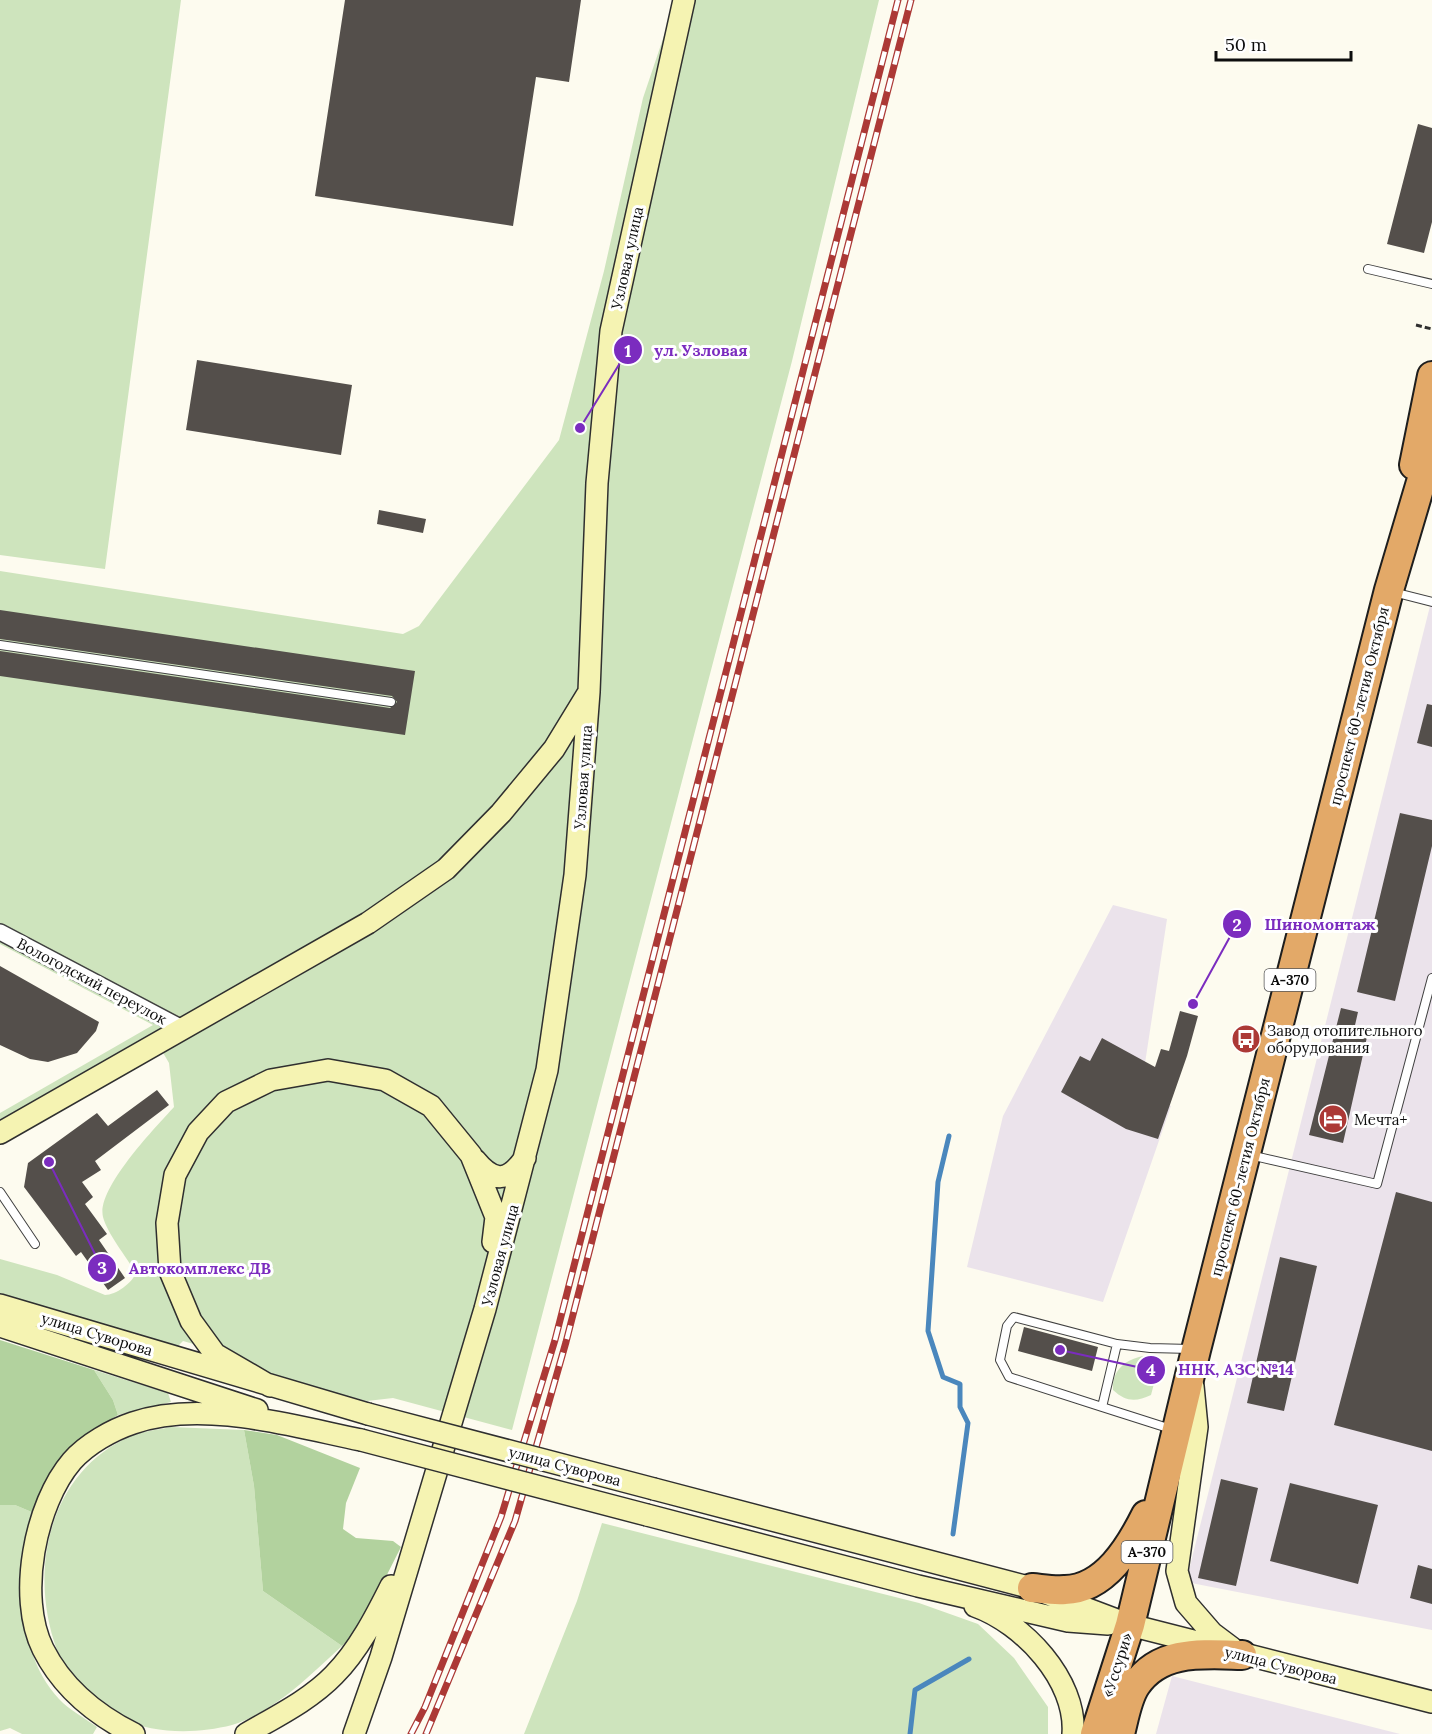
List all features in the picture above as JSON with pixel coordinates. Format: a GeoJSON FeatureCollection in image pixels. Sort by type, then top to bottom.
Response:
{"type":"FeatureCollection","features":[{"type":"Feature","properties":{"kind":"highway","name":"проспект 60-летия Октября"},"geometry":{"type":"LineString","coordinates":[[1389,590],[1432,376]]}},
{"type":"Feature","properties":{"kind":"highway","name":"проспект 60-летия Октября"},"geometry":{"type":"LineString","coordinates":[[1130,1625],[1176,1430],[1389,590],[1432,445]]}},
{"type":"Feature","properties":{"kind":"highway"},"geometry":{"type":"LineString","coordinates":[[1032,1588],[1066,1591],[1090,1585],[1114,1566],[1133,1541],[1165,1479]]}},
{"type":"Feature","properties":{"kind":"highway","name":"«Уссури»"},"geometry":{"type":"LineString","coordinates":[[1095,1734],[1130,1625]]}},
{"type":"Feature","properties":{"kind":"highway","name":"«Уссури»"},"geometry":{"type":"LineString","coordinates":[[1112,1734],[1130,1625]]}},
{"type":"Feature","properties":{"kind":"highway"},"geometry":{"type":"LineString","coordinates":[[1120,1734],[1135,1686],[1153,1667],[1175,1656],[1200,1653],[1242,1655]]}},
{"type":"Feature","properties":{"kind":"street","name":"Узловая улица"},"geometry":{"type":"LineString","coordinates":[[413,1543],[486,1309],[547,1070],[575,875],[589,692],[597,483],[611,331],[684,0]]}},
{"type":"Feature","properties":{"kind":"street"},"geometry":{"type":"LineString","coordinates":[[0,1133],[368,923],[446,869],[501,813],[554,749],[589,692]]}},
{"type":"Feature","properties":{"kind":"street","name":"Вологодский переулок"},"geometry":{"type":"LineString","coordinates":[[0,932],[184,1029]]}},
{"type":"Feature","properties":{"kind":"street"},"geometry":{"type":"LineString","coordinates":[[270,1386],[215,1354],[191,1321],[170,1271],[166,1222],[175,1175],[198,1132],[226,1102],[271,1080],[328,1070],[384,1080],[431,1106],[487,1174],[496,1178],[509,1174],[526,1157]]}},
{"type":"Feature","properties":{"kind":"street"},"geometry":{"type":"LineString","coordinates":[[471,1155],[496,1217],[486,1309]]}},
{"type":"Feature","properties":{"kind":"street","name":"улица Суворова"},"geometry":{"type":"LineString","coordinates":[[0,1305],[368,1414],[1032,1588],[1130,1625],[1432,1702]]}},
{"type":"Feature","properties":{"kind":"street","name":"улица Суворова"},"geometry":{"type":"LineString","coordinates":[[0,1326],[145,1375],[361,1440],[918,1586],[1068,1621],[1130,1625]]}},
{"type":"Feature","properties":{"kind":"street"},"geometry":{"type":"LineString","coordinates":[[1194,1360],[1197,1427],[1177,1571],[1186,1603],[1212,1633],[1242,1655]]}},
{"type":"Feature","properties":{"kind":"street"},"geometry":{"type":"LineString","coordinates":[[134,1734],[104,1719],[65,1684],[43,1648],[33,1614],[35,1536],[52,1494],[73,1460],[106,1435],[134,1422],[182,1413],[259,1419],[361,1440]]}},
{"type":"Feature","properties":{"kind":"street"},"geometry":{"type":"LineString","coordinates":[[246,1734],[293,1707],[334,1675],[379,1610],[413,1543]]}},
{"type":"Feature","properties":{"kind":"street"},"geometry":{"type":"LineString","coordinates":[[354,1734],[381,1657],[413,1543]]}},
{"type":"Feature","properties":{"kind":"street"},"geometry":{"type":"LineString","coordinates":[[918,1586],[983,1609],[1018,1632],[1047,1657],[1065,1691],[1073,1734]]}},
{"type":"Feature","properties":{"kind":"lane"},"geometry":{"type":"LineString","coordinates":[[1368,269],[1432,284]]}},
{"type":"Feature","properties":{"kind":"lane"},"geometry":{"type":"LineString","coordinates":[[1389,590],[1432,602]]}},
{"type":"Feature","properties":{"kind":"lane"},"geometry":{"type":"LineString","coordinates":[[0,645],[391,702]]}},
{"type":"Feature","properties":{"kind":"lane"},"geometry":{"type":"LineString","coordinates":[[1246,1154],[1377,1184],[1432,978]]}},
{"type":"Feature","properties":{"kind":"lane"},"geometry":{"type":"LineString","coordinates":[[0,1192],[35,1244]]}},
{"type":"Feature","properties":{"kind":"lane"},"geometry":{"type":"LineString","coordinates":[[1176,1430],[1009,1377],[1000,1360],[1007,1326],[1014,1317],[1117,1344],[1150,1348],[1194,1360]]}},
{"type":"Feature","properties":{"kind":"lane"},"geometry":{"type":"LineString","coordinates":[[1102,1407],[1117,1344]]}},
{"type":"Feature","properties":{"kind":"path"},"geometry":{"type":"LineString","coordinates":[[1416,325],[1432,329]]}},
{"type":"Feature","properties":{"kind":"shaded area"},"geometry":{"type":"Polygon","coordinates":[[[1432,598],[1432,1630],[1186,1582],[1432,598]]]}},
{"type":"Feature","properties":{"kind":"shaded area"},"geometry":{"type":"Polygon","coordinates":[[[1113,905],[1167,919],[1140,1096],[1171,1106],[1103,1302],[967,1267],[1003,1116],[1113,905]]]}},
{"type":"Feature","properties":{"kind":"shaded area"},"geometry":{"type":"Polygon","coordinates":[[[1172,1676],[1400,1734],[1156,1734],[1172,1676]]]}},
{"type":"Feature","properties":{"kind":"green space"},"geometry":{"type":"Polygon","coordinates":[[[0,0],[181,0],[105,569],[0,555],[0,0]]]}},
{"type":"Feature","properties":{"kind":"green space"},"geometry":{"type":"Polygon","coordinates":[[[676,0],[879,0],[792,361],[512,1430],[393,1398],[367,1401],[279,1379],[236,1356],[183,1341],[175,1349],[0,1293],[0,1259],[57,1275],[105,1295],[119,1291],[131,1281],[136,1273],[105,1223],[103,1205],[117,1175],[174,1107],[169,1063],[158,1044],[0,1133],[0,1113],[153,1025],[0,944],[0,571],[403,634],[419,626],[559,440],[604,271],[643,98],[676,0]]]}},
{"type":"Feature","properties":{"kind":"green space"},"geometry":{"type":"Polygon","coordinates":[[[0,1340],[94,1370],[113,1400],[118,1415],[87,1435],[65,1454],[49,1478],[34,1513],[15,1505],[0,1505],[0,1340]]]}},
{"type":"Feature","properties":{"kind":"green space"},"geometry":{"type":"Polygon","coordinates":[[[1143,1356],[1154,1361],[1156,1376],[1151,1395],[1136,1400],[1122,1397],[1113,1390],[1117,1372],[1125,1363],[1143,1356]]]}},
{"type":"Feature","properties":{"kind":"green space"},"geometry":{"type":"Polygon","coordinates":[[[94,1370],[168,1393],[171,1402],[118,1415],[113,1400],[94,1370]]]}},
{"type":"Feature","properties":{"kind":"green space"},"geometry":{"type":"Polygon","coordinates":[[[171,1427],[244,1430],[254,1486],[263,1591],[342,1646],[291,1691],[263,1711],[232,1725],[205,1730],[162,1730],[122,1719],[78,1681],[68,1669],[57,1650],[48,1620],[45,1589],[46,1558],[52,1527],[63,1499],[80,1474],[103,1452],[131,1436],[171,1427]]]}},
{"type":"Feature","properties":{"kind":"green space"},"geometry":{"type":"Polygon","coordinates":[[[244,1430],[277,1435],[360,1468],[346,1503],[343,1529],[356,1538],[393,1541],[401,1547],[360,1628],[342,1646],[263,1591],[254,1486],[244,1430]]]}},
{"type":"Feature","properties":{"kind":"green space"},"geometry":{"type":"Polygon","coordinates":[[[0,1505],[15,1505],[34,1513],[26,1586],[28,1634],[34,1656],[44,1678],[59,1699],[97,1727],[93,1734],[22,1734],[10,1728],[0,1731],[0,1505]]]}},
{"type":"Feature","properties":{"kind":"green space"},"geometry":{"type":"Polygon","coordinates":[[[602,1523],[919,1603],[978,1624],[1014,1658],[1048,1707],[1048,1734],[524,1734],[577,1601],[602,1523]]]}},
{"type":"Feature","properties":{"kind":"building"},"geometry":{"type":"Polygon","coordinates":[[[345,0],[581,0],[569,82],[536,77],[513,226],[315,196],[345,0]]]}},
{"type":"Feature","properties":{"kind":"building"},"geometry":{"type":"Polygon","coordinates":[[[1418,124],[1432,128],[1432,222],[1424,253],[1387,244],[1418,124]]]}},
{"type":"Feature","properties":{"kind":"building"},"geometry":{"type":"Polygon","coordinates":[[[197,360],[352,385],[341,455],[186,430],[197,360]]]}},
{"type":"Feature","properties":{"kind":"building"},"geometry":{"type":"Polygon","coordinates":[[[379,510],[426,519],[423,533],[377,524],[379,510]]]}},
{"type":"Feature","properties":{"kind":"building"},"geometry":{"type":"Polygon","coordinates":[[[0,610],[415,671],[405,735],[0,676],[0,651],[390,708],[397,702],[392,696],[0,639],[0,610]]]}},
{"type":"Feature","properties":{"kind":"building"},"geometry":{"type":"Polygon","coordinates":[[[1427,704],[1432,705],[1432,747],[1417,743],[1427,704]]]}},
{"type":"Feature","properties":{"kind":"building"},"geometry":{"type":"Polygon","coordinates":[[[1400,813],[1432,820],[1432,846],[1395,1001],[1357,992],[1400,813]]]}},
{"type":"Feature","properties":{"kind":"building"},"geometry":{"type":"Polygon","coordinates":[[[0,966],[99,1022],[96,1031],[77,1053],[48,1062],[30,1059],[0,1045],[0,966]]]}},
{"type":"Feature","properties":{"kind":"building"},"geometry":{"type":"Polygon","coordinates":[[[1341,1008],[1358,1012],[1353,1034],[1367,1037],[1343,1143],[1309,1135],[1341,1008]]]}},
{"type":"Feature","properties":{"kind":"building"},"geometry":{"type":"Polygon","coordinates":[[[1180,1011],[1198,1016],[1187,1056],[1158,1139],[1126,1129],[1061,1092],[1080,1056],[1090,1061],[1102,1038],[1155,1067],[1161,1049],[1169,1051],[1180,1011]]]}},
{"type":"Feature","properties":{"kind":"building"},"geometry":{"type":"Polygon","coordinates":[[[157,1090],[169,1105],[95,1161],[101,1170],[82,1182],[93,1197],[85,1204],[107,1234],[99,1240],[125,1278],[108,1290],[81,1252],[76,1256],[24,1187],[28,1163],[97,1113],[108,1126],[157,1090]]]}},
{"type":"Feature","properties":{"kind":"building"},"geometry":{"type":"Polygon","coordinates":[[[1396,1192],[1432,1202],[1432,1451],[1334,1425],[1396,1192]]]}},
{"type":"Feature","properties":{"kind":"building"},"geometry":{"type":"Polygon","coordinates":[[[1280,1257],[1317,1266],[1284,1411],[1247,1403],[1280,1257]]]}},
{"type":"Feature","properties":{"kind":"building"},"geometry":{"type":"Polygon","coordinates":[[[1024,1327],[1098,1347],[1092,1371],[1018,1351],[1024,1327]]]}},
{"type":"Feature","properties":{"kind":"building"},"geometry":{"type":"Polygon","coordinates":[[[1221,1479],[1258,1488],[1236,1586],[1198,1578],[1221,1479]]]}},
{"type":"Feature","properties":{"kind":"building"},"geometry":{"type":"Polygon","coordinates":[[[1290,1483],[1378,1505],[1358,1584],[1270,1561],[1290,1483]]]}},
{"type":"Feature","properties":{"kind":"building"},"geometry":{"type":"Polygon","coordinates":[[[1418,1565],[1432,1569],[1432,1604],[1410,1598],[1418,1565]]]}},
{"type":"Feature","properties":{"kind":"waterway"},"geometry":{"type":"LineString","coordinates":[[949,1136],[938,1182],[928,1331],[943,1377],[960,1384],[960,1407],[968,1423],[953,1534]]}},
{"type":"Feature","properties":{"kind":"waterway"},"geometry":{"type":"LineString","coordinates":[[910,1734],[915,1690],[969,1659]]}},
{"type":"Feature","properties":{"kind":"railway"},"geometry":{"type":"LineString","coordinates":[[411,1734],[425,1707],[501,1517],[555,1340],[898,0]]}},
{"type":"Feature","properties":{"kind":"railway"},"geometry":{"type":"LineString","coordinates":[[426,1734],[515,1521],[566,1342],[911,0]]}},
{"type":"Feature","properties":{"kind":"place","name":"ул. Узловая"},"geometry":{"type":"Point","coordinates":[580,428]}},
{"type":"Feature","properties":{"kind":"place","name":"Шиномонтаж"},"geometry":{"type":"Point","coordinates":[1193,1004]}},
{"type":"Feature","properties":{"kind":"place","name":"Завод отопительного оборудования"},"geometry":{"type":"Point","coordinates":[1246,1039]}},
{"type":"Feature","properties":{"kind":"place","name":"Мечта+"},"geometry":{"type":"Point","coordinates":[1333,1119]}},
{"type":"Feature","properties":{"kind":"place","name":"Автокомплекс ДВ"},"geometry":{"type":"Point","coordinates":[49,1162]}},
{"type":"Feature","properties":{"kind":"place","name":"ННК, АЗС №14"},"geometry":{"type":"Point","coordinates":[1060,1350]}}]}
